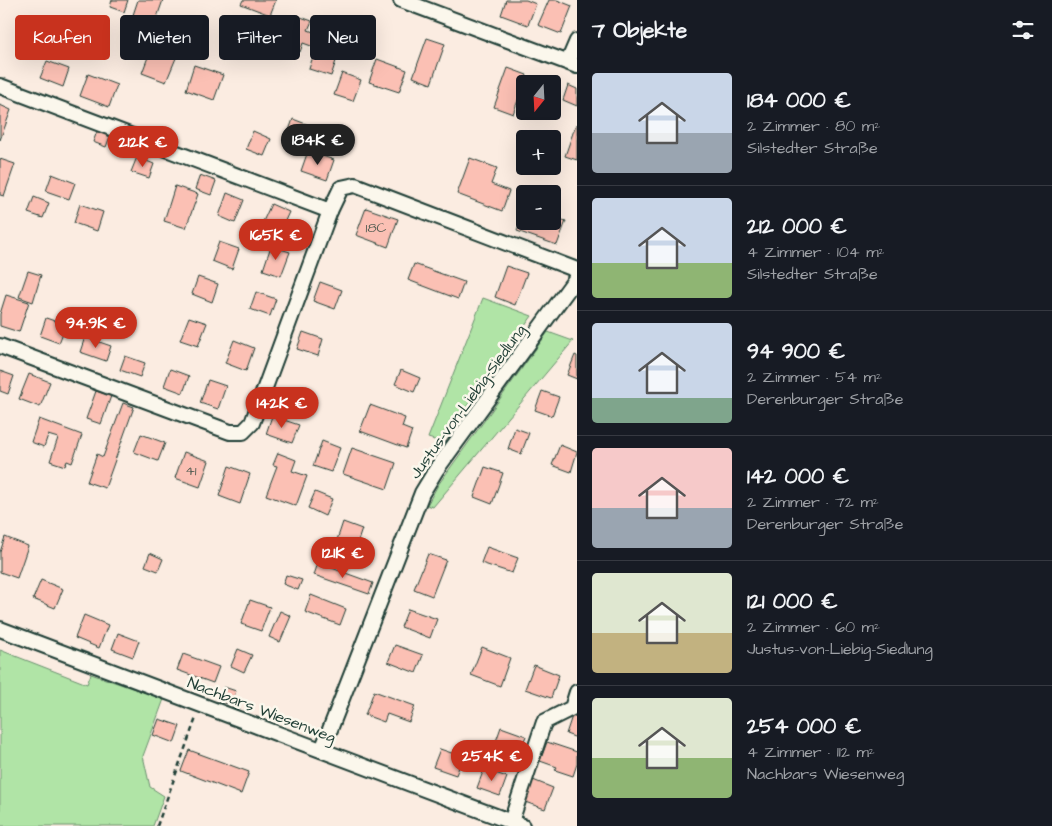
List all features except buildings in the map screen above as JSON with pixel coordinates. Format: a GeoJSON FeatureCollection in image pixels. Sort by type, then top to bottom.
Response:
{"type":"FeatureCollection","features":[{"type":"Feature","properties":{"kind":"street"},"geometry":{"type":"LineString","coordinates":[[401,0],[425,4],[572,64],[577,41]]}},
{"type":"Feature","properties":{"kind":"street"},"geometry":{"type":"LineString","coordinates":[[0,86],[330,211]]}},
{"type":"Feature","properties":{"kind":"street"},"geometry":{"type":"LineString","coordinates":[[0,346],[230,432],[243,432],[252,423],[330,211],[341,188],[355,185],[577,270]]}},
{"type":"Feature","properties":{"kind":"street","name":"Justus-von-Liebig-Siedlung"},"geometry":{"type":"LineString","coordinates":[[322,750],[422,493],[436,470],[577,277]]}},
{"type":"Feature","properties":{"kind":"street","name":"Nachbars Wiesenweg"},"geometry":{"type":"LineString","coordinates":[[0,629],[517,824],[544,722],[572,708],[577,692]]}},
{"type":"Feature","properties":{"kind":"path"},"geometry":{"type":"LineString","coordinates":[[157,826],[201,704]]}},
{"type":"Feature","properties":{"kind":"green space"},"geometry":{"type":"Polygon","coordinates":[[[483,298],[532,316],[441,442],[428,438],[483,298]]]}},
{"type":"Feature","properties":{"kind":"green space"},"geometry":{"type":"Polygon","coordinates":[[[548,332],[573,341],[433,507],[427,505],[438,485],[548,332]]]}},
{"type":"Feature","properties":{"kind":"green space"},"geometry":{"type":"Polygon","coordinates":[[[0,650],[87,684],[91,674],[164,699],[143,756],[150,787],[164,796],[153,826],[0,826],[0,650]]]}}]}
